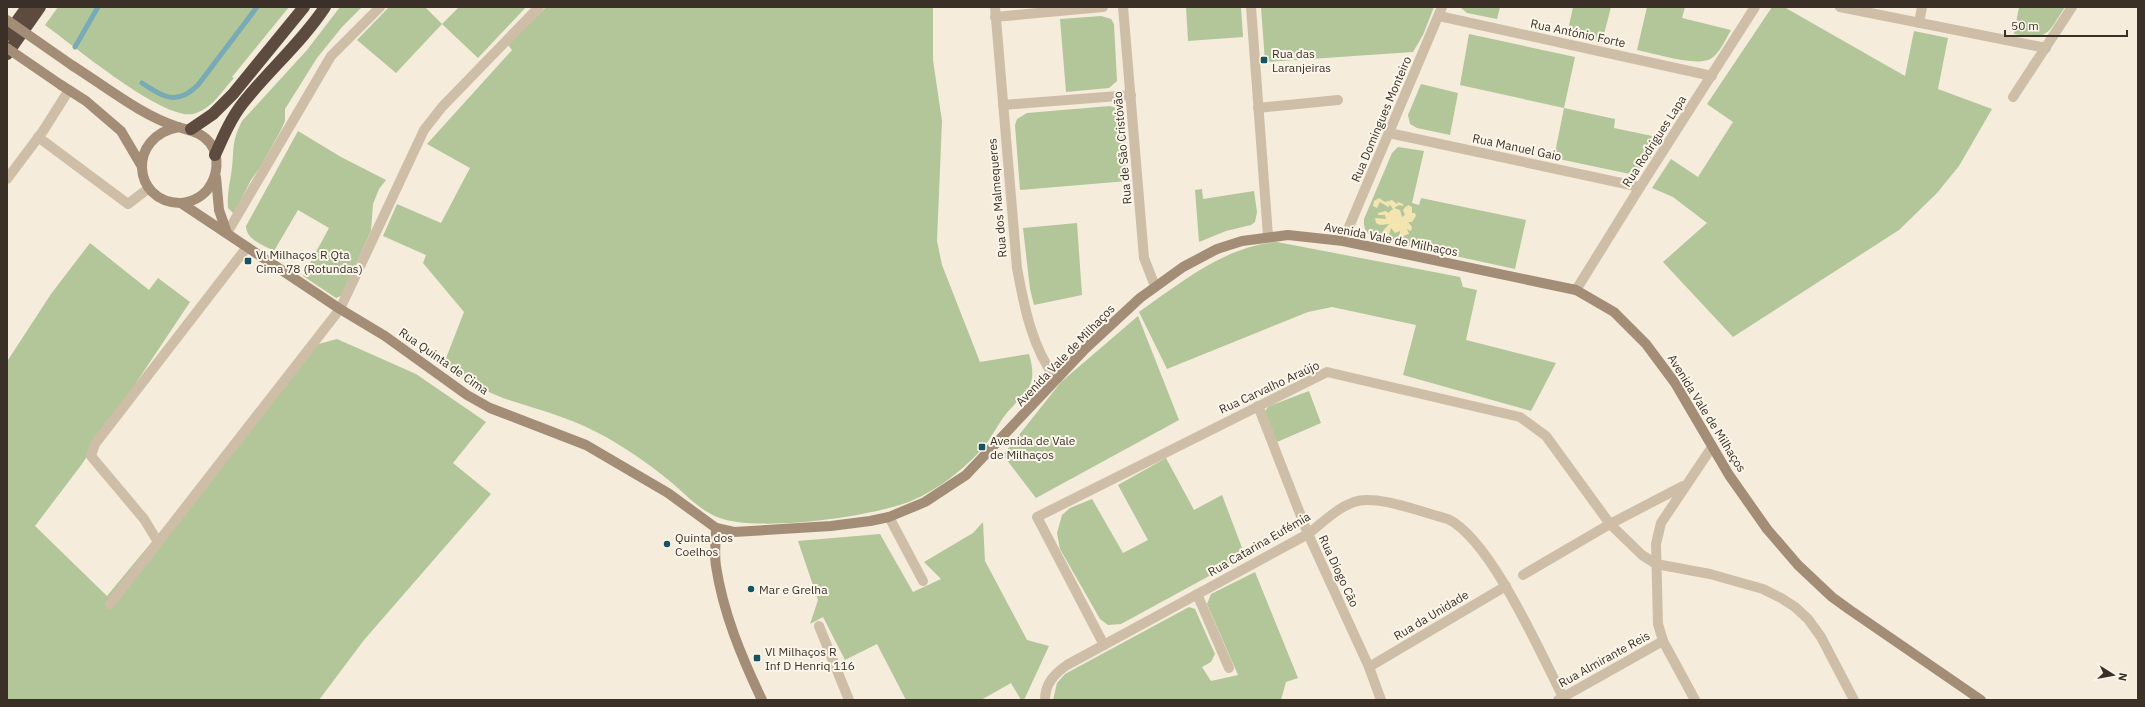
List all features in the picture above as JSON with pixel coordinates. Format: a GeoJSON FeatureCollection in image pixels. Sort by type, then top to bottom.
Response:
{"type":"FeatureCollection","features":[{"type":"Feature","properties":{"kind":"highway"},"geometry":{"type":"LineString","coordinates":[[7,35],[27,7]]}},
{"type":"Feature","properties":{"kind":"highway"},"geometry":{"type":"LineString","coordinates":[[7,54],[40,7]]}},
{"type":"Feature","properties":{"kind":"highway"},"geometry":{"type":"LineString","coordinates":[[185,128],[213,114],[233,94],[304,7]]}},
{"type":"Feature","properties":{"kind":"highway"},"geometry":{"type":"LineString","coordinates":[[215,155],[226,130],[242,104],[306,32],[325,7]]}},
{"type":"Feature","properties":{"kind":"street"},"geometry":{"type":"LineString","coordinates":[[227,233],[331,56],[380,7]]}},
{"type":"Feature","properties":{"kind":"street"},"geometry":{"type":"LineString","coordinates":[[110,604],[340,309],[424,130],[442,107],[539,7]]}},
{"type":"Feature","properties":{"kind":"street"},"geometry":{"type":"LineString","coordinates":[[995,12],[1103,7]]}},
{"type":"Feature","properties":{"kind":"street","name":"Rua de São Cristóvão"},"geometry":{"type":"LineString","coordinates":[[1123,7],[1144,258],[1155,286]]}},
{"type":"Feature","properties":{"kind":"street"},"geometry":{"type":"LineString","coordinates":[[1251,7],[1268,236]]}},
{"type":"Feature","properties":{"kind":"street","name":"Rua Rodrigues Lapa"},"geometry":{"type":"LineString","coordinates":[[1576,290],[1755,7]]}},
{"type":"Feature","properties":{"kind":"street"},"geometry":{"type":"LineString","coordinates":[[1840,7],[2046,48]]}},
{"type":"Feature","properties":{"kind":"street"},"geometry":{"type":"LineString","coordinates":[[1919,23],[1922,7]]}},
{"type":"Feature","properties":{"kind":"street"},"geometry":{"type":"LineString","coordinates":[[2012,97],[2072,7]]}},
{"type":"Feature","properties":{"kind":"street","name":"Rua dos Malmequeres"},"geometry":{"type":"LineString","coordinates":[[995,12],[1012,231],[1024,305],[1038,347],[1047,368],[1056,380]]}},
{"type":"Feature","properties":{"kind":"street","name":"Rua António Forte"},"geometry":{"type":"LineString","coordinates":[[1441,12],[1712,76]]}},
{"type":"Feature","properties":{"kind":"street","name":"Rua Domingues Monteiro"},"geometry":{"type":"LineString","coordinates":[[1343,241],[1441,12]]}},
{"type":"Feature","properties":{"kind":"street"},"geometry":{"type":"LineString","coordinates":[[7,20],[73,66],[155,118],[202,135],[210,144],[215,155],[219,210],[227,233]]}},
{"type":"Feature","properties":{"kind":"street"},"geometry":{"type":"LineString","coordinates":[[7,48],[86,101],[121,131],[141,165]]}},
{"type":"Feature","properties":{"kind":"street"},"geometry":{"type":"LineString","coordinates":[[7,179],[38,137],[65,88]]}},
{"type":"Feature","properties":{"kind":"street"},"geometry":{"type":"LineString","coordinates":[[1003,106],[1131,95]]}},
{"type":"Feature","properties":{"kind":"street"},"geometry":{"type":"LineString","coordinates":[[1258,108],[1338,100]]}},
{"type":"Feature","properties":{"kind":"street"},"geometry":{"type":"LineString","coordinates":[[185,128],[167,129],[157,135],[149,143],[143,153],[141,165],[143,177],[149,188],[163,199],[180,203],[194,200],[206,192],[216,174]]}},
{"type":"Feature","properties":{"kind":"street","name":"Rua Manuel Gaio"},"geometry":{"type":"LineString","coordinates":[[1389,133],[1640,187]]}},
{"type":"Feature","properties":{"kind":"street"},"geometry":{"type":"LineString","coordinates":[[38,137],[128,204],[149,188]]}},
{"type":"Feature","properties":{"kind":"street","name":"Rua Quinta de Cima"},"geometry":{"type":"LineString","coordinates":[[180,203],[340,309],[385,336],[467,395],[490,408],[586,445],[668,494],[716,528]]}},
{"type":"Feature","properties":{"kind":"street","name":"Avenida Vale de Milhaços"},"geometry":{"type":"LineString","coordinates":[[716,528],[734,532],[772,531],[831,526],[889,517],[925,502],[966,475],[1090,344],[1155,286],[1183,267],[1217,249],[1242,241],[1268,236],[1303,236],[1343,241],[1576,290],[1614,312],[1646,344],[1675,383],[1729,474],[1767,529],[1798,566],[1850,610],[1981,700]]}},
{"type":"Feature","properties":{"kind":"street"},"geometry":{"type":"LineString","coordinates":[[158,542],[144,519],[91,456],[95,444],[247,247]]}},
{"type":"Feature","properties":{"kind":"street","name":"Rua Carvalho Araújo"},"geometry":{"type":"LineString","coordinates":[[1104,645],[1037,517],[1327,372],[1520,417],[1546,436],[1610,524],[1642,555],[1656,564]]}},
{"type":"Feature","properties":{"kind":"street","name":"Rua Diogo Cão"},"geometry":{"type":"LineString","coordinates":[[1258,406],[1308,534],[1369,667],[1381,700]]}},
{"type":"Feature","properties":{"kind":"street"},"geometry":{"type":"LineString","coordinates":[[1695,700],[1663,641],[1658,624],[1656,544],[1661,523],[1712,446]]}},
{"type":"Feature","properties":{"kind":"street"},"geometry":{"type":"LineString","coordinates":[[1523,575],[1610,524],[1685,485]]}},
{"type":"Feature","properties":{"kind":"street","name":"Rua Catarina Eufémia"},"geometry":{"type":"LineString","coordinates":[[1045,700],[1049,683],[1058,671],[1308,534],[1344,507],[1355,502],[1369,500],[1448,519],[1459,525],[1469,534],[1506,586],[1560,698]]}},
{"type":"Feature","properties":{"kind":"street"},"geometry":{"type":"LineString","coordinates":[[889,517],[923,582]]}},
{"type":"Feature","properties":{"kind":"street"},"geometry":{"type":"LineString","coordinates":[[716,528],[716,565],[722,594],[745,663],[762,700]]}},
{"type":"Feature","properties":{"kind":"street"},"geometry":{"type":"LineString","coordinates":[[1656,564],[1710,574],[1763,589],[1796,607],[1808,619],[1821,637],[1854,700]]}},
{"type":"Feature","properties":{"kind":"street","name":"Rua da Unidade"},"geometry":{"type":"LineString","coordinates":[[1369,667],[1506,586]]}},
{"type":"Feature","properties":{"kind":"street"},"geometry":{"type":"LineString","coordinates":[[1197,594],[1229,668]]}},
{"type":"Feature","properties":{"kind":"street"},"geometry":{"type":"LineString","coordinates":[[819,626],[849,700]]}},
{"type":"Feature","properties":{"kind":"street","name":"Rua Almirante Reis"},"geometry":{"type":"LineString","coordinates":[[1560,698],[1663,641]]}},
{"type":"Feature","properties":{"kind":"green space"},"geometry":{"type":"Polygon","coordinates":[[[58,7],[289,7],[216,99],[205,109],[193,114],[179,113],[140,94],[96,64],[45,25],[58,7]]]}},
{"type":"Feature","properties":{"kind":"green space"},"geometry":{"type":"Polygon","coordinates":[[[340,7],[362,7],[342,27],[317,58],[285,109],[285,121],[281,130],[261,166],[251,180],[234,214],[228,208],[228,195],[234,142],[242,121],[307,50],[340,7]]]}},
{"type":"Feature","properties":{"kind":"green space"},"geometry":{"type":"Polygon","coordinates":[[[389,7],[425,7],[442,24],[396,73],[357,40],[389,7]]]}},
{"type":"Feature","properties":{"kind":"green space"},"geometry":{"type":"Polygon","coordinates":[[[459,7],[526,7],[478,58],[442,24],[459,7]]]}},
{"type":"Feature","properties":{"kind":"green space"},"geometry":{"type":"Polygon","coordinates":[[[546,7],[933,7],[933,60],[942,121],[937,241],[942,265],[980,362],[1029,354],[1032,366],[1031,384],[1003,418],[983,448],[968,464],[931,491],[911,501],[893,507],[814,521],[758,524],[735,522],[709,513],[647,463],[606,437],[564,418],[495,395],[472,384],[443,366],[464,312],[423,263],[426,255],[383,236],[397,204],[441,223],[470,168],[427,144],[512,50],[508,45],[546,7]]]}},
{"type":"Feature","properties":{"kind":"green space"},"geometry":{"type":"Polygon","coordinates":[[[1186,7],[1241,7],[1243,37],[1188,41],[1186,7]]]}},
{"type":"Feature","properties":{"kind":"green space"},"geometry":{"type":"Polygon","coordinates":[[[1261,7],[1434,7],[1423,35],[1413,52],[1265,62],[1261,7]]]}},
{"type":"Feature","properties":{"kind":"green space"},"geometry":{"type":"Polygon","coordinates":[[[1460,7],[1500,7],[1497,19],[1467,13],[1460,7]]]}},
{"type":"Feature","properties":{"kind":"green space"},"geometry":{"type":"Polygon","coordinates":[[[1573,7],[1611,7],[1602,42],[1567,35],[1573,7]]]}},
{"type":"Feature","properties":{"kind":"green space"},"geometry":{"type":"Polygon","coordinates":[[[1647,7],[1685,7],[1682,18],[1731,30],[1718,52],[1706,61],[1687,61],[1637,50],[1647,7]]]}},
{"type":"Feature","properties":{"kind":"green space"},"geometry":{"type":"Polygon","coordinates":[[[1772,7],[1784,7],[1905,76],[1914,31],[1948,38],[1938,89],[1992,109],[1959,166],[1937,193],[1899,230],[1733,337],[1663,262],[1707,223],[1673,197],[1652,188],[1671,159],[1698,177],[1733,122],[1707,104],[1772,7]]]}},
{"type":"Feature","properties":{"kind":"green space"},"geometry":{"type":"Polygon","coordinates":[[[2019,7],[2065,7],[2046,33],[2041,36],[2034,37],[2014,34],[2019,7]]]}},
{"type":"Feature","properties":{"kind":"green space"},"geometry":{"type":"Polygon","coordinates":[[[1101,16],[1111,19],[1114,24],[1117,81],[1109,88],[1066,92],[1060,19],[1101,16]]]}},
{"type":"Feature","properties":{"kind":"green space"},"geometry":{"type":"Polygon","coordinates":[[[1469,34],[1575,57],[1564,108],[1460,85],[1469,34]]]}},
{"type":"Feature","properties":{"kind":"green space"},"geometry":{"type":"Polygon","coordinates":[[[1421,84],[1458,93],[1450,135],[1417,128],[1410,124],[1408,115],[1421,84]]]}},
{"type":"Feature","properties":{"kind":"green space"},"geometry":{"type":"Polygon","coordinates":[[[1110,106],[1119,109],[1122,114],[1128,181],[1020,190],[1015,125],[1017,119],[1027,113],[1110,106]]]}},
{"type":"Feature","properties":{"kind":"green space"},"geometry":{"type":"Polygon","coordinates":[[[1564,108],[1615,119],[1614,128],[1662,138],[1649,160],[1641,170],[1636,173],[1630,174],[1554,158],[1564,108]]]}},
{"type":"Feature","properties":{"kind":"green space"},"geometry":{"type":"Polygon","coordinates":[[[298,131],[341,157],[386,180],[379,189],[373,204],[371,231],[341,296],[336,298],[303,276],[329,228],[298,210],[274,251],[256,242],[247,231],[246,226],[298,131]]]}},
{"type":"Feature","properties":{"kind":"green space"},"geometry":{"type":"Polygon","coordinates":[[[1398,147],[1424,151],[1412,203],[1419,205],[1421,198],[1526,220],[1515,269],[1377,239],[1368,234],[1364,226],[1364,219],[1392,153],[1398,147]]]}},
{"type":"Feature","properties":{"kind":"green space"},"geometry":{"type":"Polygon","coordinates":[[[1202,189],[1203,199],[1254,191],[1257,212],[1255,222],[1251,225],[1226,231],[1199,242],[1195,190],[1202,189]]]}},
{"type":"Feature","properties":{"kind":"green space"},"geometry":{"type":"Polygon","coordinates":[[[1077,223],[1082,295],[1034,305],[1030,289],[1023,228],[1077,223]]]}},
{"type":"Feature","properties":{"kind":"green space"},"geometry":{"type":"Polygon","coordinates":[[[1277,242],[1460,277],[1463,287],[1477,290],[1466,340],[1556,363],[1531,411],[1403,375],[1416,325],[1332,307],[1308,312],[1167,369],[1139,312],[1187,278],[1221,258],[1257,245],[1277,242]]]}},
{"type":"Feature","properties":{"kind":"green space"},"geometry":{"type":"Polygon","coordinates":[[[90,243],[149,290],[158,278],[190,302],[82,464],[35,526],[107,596],[315,345],[337,339],[416,374],[486,422],[453,463],[491,494],[364,640],[319,700],[7,700],[7,355],[8,360],[51,294],[90,243]]]}},
{"type":"Feature","properties":{"kind":"green space"},"geometry":{"type":"Polygon","coordinates":[[[1138,316],[1179,420],[1036,498],[1003,455],[1061,382],[1138,316]]]}},
{"type":"Feature","properties":{"kind":"green space"},"geometry":{"type":"Polygon","coordinates":[[[1309,391],[1321,423],[1277,442],[1264,412],[1269,406],[1309,391]]]}},
{"type":"Feature","properties":{"kind":"green space"},"geometry":{"type":"Polygon","coordinates":[[[1166,458],[1194,510],[1222,495],[1244,553],[1222,569],[1121,624],[1108,625],[1100,619],[1060,549],[1057,533],[1062,515],[1070,508],[1092,499],[1123,553],[1148,540],[1118,485],[1166,458]]]}},
{"type":"Feature","properties":{"kind":"green space"},"geometry":{"type":"Polygon","coordinates":[[[983,522],[985,561],[1027,640],[1049,646],[1024,700],[1021,700],[1011,683],[981,700],[906,700],[877,644],[845,660],[823,617],[810,624],[818,600],[798,541],[880,534],[913,592],[941,579],[924,562],[973,533],[983,522]]]}},
{"type":"Feature","properties":{"kind":"green space"},"geometry":{"type":"Polygon","coordinates":[[[1255,572],[1298,678],[1286,682],[1281,700],[1053,700],[1057,683],[1065,674],[1189,607],[1195,609],[1215,654],[1211,662],[1202,667],[1211,681],[1238,675],[1207,604],[1211,594],[1255,572]]]}},
{"type":"Feature","properties":{"kind":"sand"},"geometry":{"type":"Polygon","coordinates":[[[1379,198],[1385,202],[1392,200],[1397,204],[1398,202],[1403,204],[1403,206],[1399,205],[1394,208],[1400,210],[1402,217],[1405,215],[1403,210],[1406,206],[1407,207],[1408,205],[1412,207],[1412,213],[1415,213],[1416,216],[1412,222],[1408,222],[1412,227],[1411,231],[1407,229],[1409,234],[1399,237],[1400,231],[1395,233],[1391,228],[1389,235],[1385,235],[1383,231],[1389,224],[1380,225],[1376,223],[1375,218],[1386,219],[1385,215],[1378,215],[1378,213],[1386,211],[1388,213],[1393,209],[1390,205],[1388,207],[1380,202],[1377,208],[1373,206],[1374,201],[1379,198]]]}},
{"type":"Feature","properties":{"kind":"waterway"},"geometry":{"type":"LineString","coordinates":[[75,47],[98,7]]}},
{"type":"Feature","properties":{"kind":"waterway"},"geometry":{"type":"LineString","coordinates":[[142,83],[157,92],[170,97],[183,96],[190,92],[198,85],[257,7]]}},
{"type":"Feature","properties":{"kind":"place","name":"Rua das Laranjeiras"},"geometry":{"type":"Point","coordinates":[1264,60]}},
{"type":"Feature","properties":{"kind":"place","name":"Vl Milhaços R Qta Cima 78 (Rotundas)"},"geometry":{"type":"Point","coordinates":[248,261]}},
{"type":"Feature","properties":{"kind":"place","name":"Avenida de Vale de Milhaços"},"geometry":{"type":"Point","coordinates":[982,447]}},
{"type":"Feature","properties":{"kind":"place","name":"Quinta dos Coelhos"},"geometry":{"type":"Point","coordinates":[667,544]}},
{"type":"Feature","properties":{"kind":"place","name":"Mar e Grelha"},"geometry":{"type":"Point","coordinates":[751,589]}},
{"type":"Feature","properties":{"kind":"place","name":"Vl Milhaços R Inf D Henriq 116"},"geometry":{"type":"Point","coordinates":[757,658]}}]}
